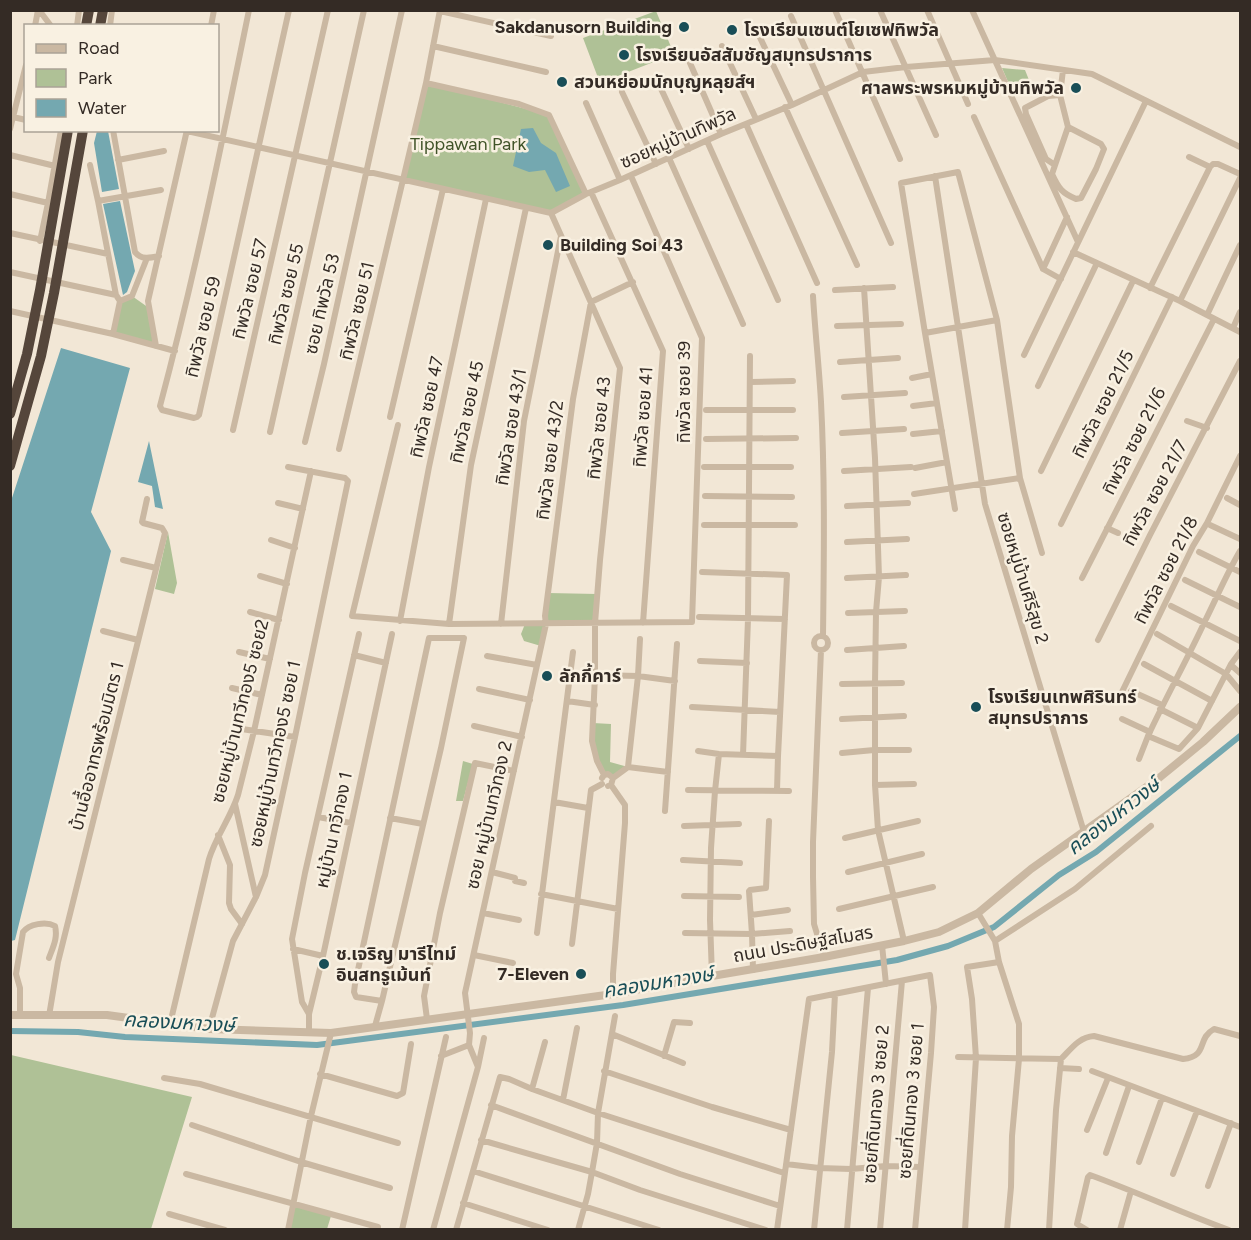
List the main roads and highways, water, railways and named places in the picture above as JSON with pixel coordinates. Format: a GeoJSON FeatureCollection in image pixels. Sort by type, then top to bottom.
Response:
{"type":"FeatureCollection","features":[{"type":"Feature","properties":{"kind":"highway"},"geometry":{"type":"LineString","coordinates":[[10,414],[27,354],[68,132]]}},
{"type":"Feature","properties":{"kind":"highway"},"geometry":{"type":"LineString","coordinates":[[10,466],[41,356],[83,132]]}},
{"type":"Feature","properties":{"kind":"water"},"geometry":{"type":"Polygon","coordinates":[[[533,128],[541,143],[556,153],[570,186],[556,192],[545,170],[529,172],[513,166],[521,129],[533,128]]]}},
{"type":"Feature","properties":{"kind":"water"},"geometry":{"type":"Polygon","coordinates":[[[97,132],[108,132],[119,189],[102,192],[94,143],[97,132]]]}},
{"type":"Feature","properties":{"kind":"water"},"geometry":{"type":"Polygon","coordinates":[[[120,201],[135,271],[127,292],[123,295],[103,204],[120,201]]]}},
{"type":"Feature","properties":{"kind":"water"},"geometry":{"type":"Polygon","coordinates":[[[61,348],[130,368],[91,512],[111,551],[15,940],[11,941],[11,501],[61,348]]]}},
{"type":"Feature","properties":{"kind":"water"},"geometry":{"type":"Polygon","coordinates":[[[149,441],[163,509],[155,507],[152,486],[138,482],[149,441]]]}},
{"type":"Feature","properties":{"kind":"waterway","name":"คลองมหาวงษ์"},"geometry":{"type":"LineString","coordinates":[[10,1031],[78,1032],[125,1037],[317,1045],[623,1005],[897,960],[948,946],[994,927],[1059,875],[1096,852],[1240,736]]}},
{"type":"Feature","properties":{"kind":"place","name":"Sakdanusorn Building"},"geometry":{"type":"Point","coordinates":[684,27]}},
{"type":"Feature","properties":{"kind":"place","name":"โรงเรียนเซนต์โยเซฟทิพวัล"},"geometry":{"type":"Point","coordinates":[732,30]}},
{"type":"Feature","properties":{"kind":"place","name":"โรงเรียนอัสสัมชัญสมุทรปราการ"},"geometry":{"type":"Point","coordinates":[624,55]}},
{"type":"Feature","properties":{"kind":"place","name":"สวนหย่อมนักบุญหลุยส์ฯ"},"geometry":{"type":"Point","coordinates":[562,82]}},
{"type":"Feature","properties":{"kind":"place","name":"ศาลพระพรหมหมู่บ้านทิพวัล"},"geometry":{"type":"Point","coordinates":[1076,88]}},
{"type":"Feature","properties":{"kind":"place","name":"Building Soi 43"},"geometry":{"type":"Point","coordinates":[548,245]}},
{"type":"Feature","properties":{"kind":"place","name":"ลักกี้คาร์"},"geometry":{"type":"Point","coordinates":[547,676]}},
{"type":"Feature","properties":{"kind":"place","name":"โรงเรียนเทพศิรินทร์ สมุทรปราการ"},"geometry":{"type":"Point","coordinates":[976,707]}},
{"type":"Feature","properties":{"kind":"place","name":"ช.เจริญ มารีไทม์ อินสทรูเม้นท์"},"geometry":{"type":"Point","coordinates":[324,964]}},
{"type":"Feature","properties":{"kind":"place","name":"7-Eleven"},"geometry":{"type":"Point","coordinates":[581,974]}},
{"type":"Feature","properties":{"kind":"park label","name":"Tippawan Park"},"geometry":{"type":"Point","coordinates":[468,144]}}]}
